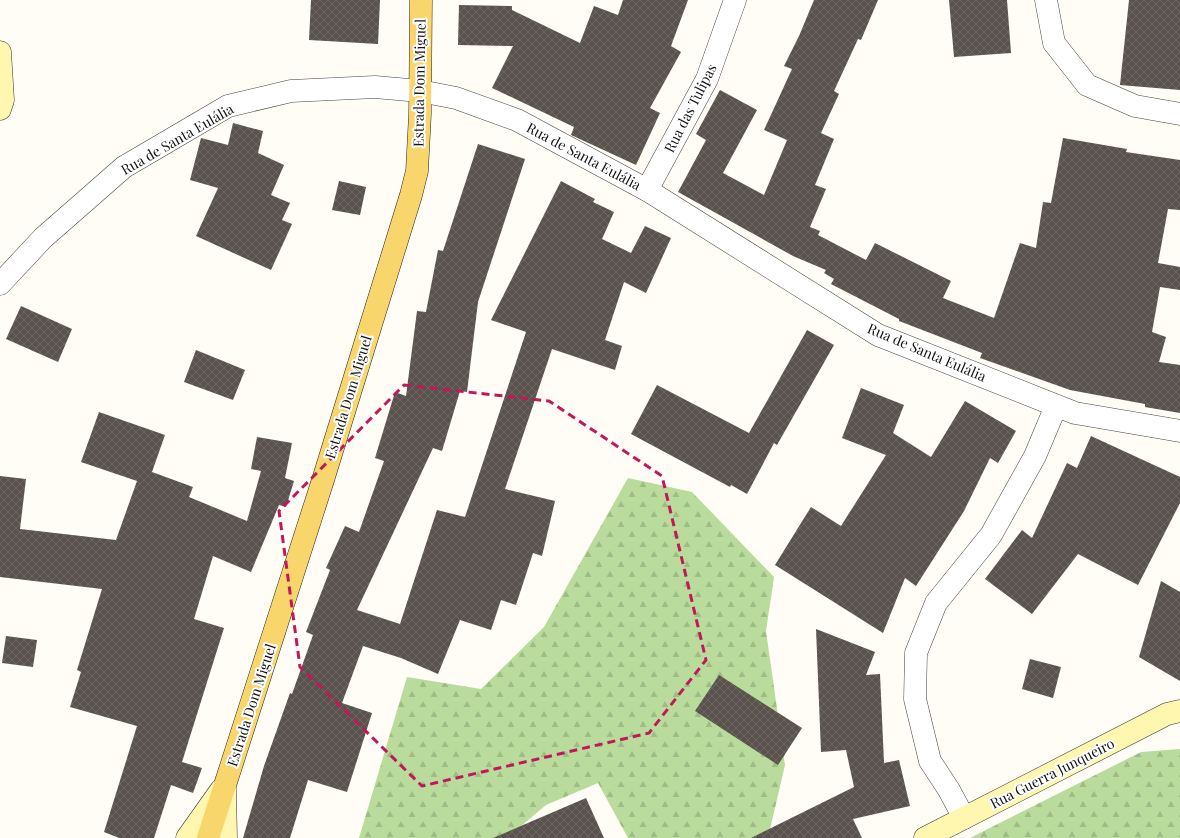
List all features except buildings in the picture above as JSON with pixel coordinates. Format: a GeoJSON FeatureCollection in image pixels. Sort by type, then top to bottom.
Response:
{"type":"FeatureCollection","features":[{"type":"Feature","properties":{"kind":"main road","name":"Estrada Dom Miguel"},"geometry":{"type":"LineString","coordinates":[[225,784],[323,480],[411,195],[417,171],[421,0]]}},
{"type":"Feature","properties":{"kind":"main road"},"geometry":{"type":"LineString","coordinates":[[208,838],[225,784]]}},
{"type":"Feature","properties":{"kind":"street","name":"Rua das Tulipas"},"geometry":{"type":"LineString","coordinates":[[647,190],[707,79],[735,0]]}},
{"type":"Feature","properties":{"kind":"street"},"geometry":{"type":"LineString","coordinates":[[1046,0],[1054,43],[1086,85],[1135,106],[1180,114]]}},
{"type":"Feature","properties":{"kind":"street"},"geometry":{"type":"LineString","coordinates":[[0,52],[3,100],[0,109]]}},
{"type":"Feature","properties":{"kind":"street","name":"Rua de Santa Eulália"},"geometry":{"type":"LineString","coordinates":[[0,284],[43,238],[124,167],[228,106],[291,91],[375,87],[420,92],[456,98],[517,120],[647,190],[878,334],[1075,413],[1180,431]]}},
{"type":"Feature","properties":{"kind":"street"},"geometry":{"type":"LineString","coordinates":[[964,818],[949,790],[930,761],[915,699],[916,654],[936,603],[991,535],[1035,456],[1056,406]]}},
{"type":"Feature","properties":{"kind":"street","name":"Rua Guerra Junqueiro"},"geometry":{"type":"LineString","coordinates":[[925,838],[1167,714],[1180,711]]}},
{"type":"Feature","properties":{"kind":"street","name":"Estrada Dom Miguel"},"geometry":{"type":"LineString","coordinates":[[187,838],[225,784]]}},
{"type":"Feature","properties":{"kind":"street","name":"Estrada Dom Miguel"},"geometry":{"type":"LineString","coordinates":[[225,784],[226,838]]}},
{"type":"Feature","properties":{"kind":"highlighted area"},"geometry":{"type":"Polygon","coordinates":[[[404,385],[549,401],[662,476],[706,660],[649,733],[422,786],[300,667],[279,511],[404,385]]]}},
{"type":"Feature","properties":{"kind":"green space"},"geometry":{"type":"Polygon","coordinates":[[[628,478],[692,492],[774,577],[766,631],[785,765],[768,838],[628,838],[598,783],[546,805],[507,838],[359,838],[407,677],[481,689],[544,627],[628,478]]]}},
{"type":"Feature","properties":{"kind":"green space"},"geometry":{"type":"Polygon","coordinates":[[[1180,749],[1180,838],[970,838],[1141,752],[1180,749]]]}}]}
